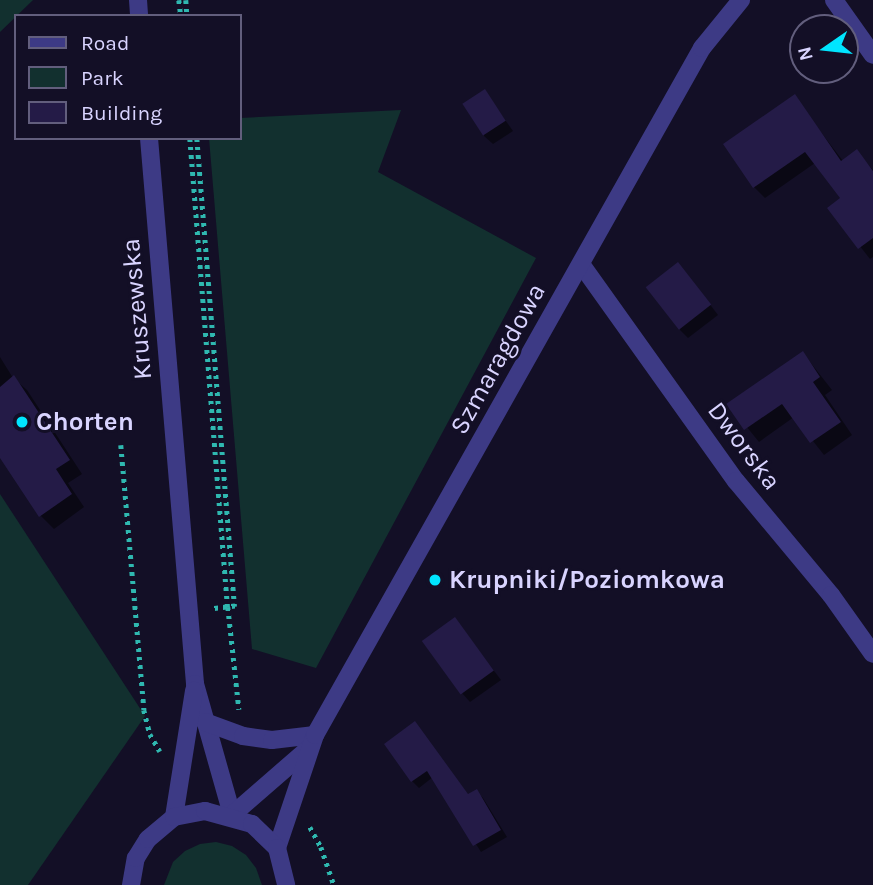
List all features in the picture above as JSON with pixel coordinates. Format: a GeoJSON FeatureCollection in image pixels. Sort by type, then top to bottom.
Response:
{"type":"FeatureCollection","features":[{"type":"Feature","properties":{"kind":"street","name":"Szmaragdowa"},"geometry":{"type":"LineString","coordinates":[[277,848],[311,742],[702,48],[741,0]]}},
{"type":"Feature","properties":{"kind":"street"},"geometry":{"type":"LineString","coordinates":[[834,0],[873,55]]}},
{"type":"Feature","properties":{"kind":"street","name":"Kruszewska"},"geometry":{"type":"LineString","coordinates":[[149,140],[195,684],[232,815]]}},
{"type":"Feature","properties":{"kind":"street","name":"Dworska"},"geometry":{"type":"LineString","coordinates":[[581,264],[736,481],[831,595],[873,654]]}},
{"type":"Feature","properties":{"kind":"street","name":"Kruszewska"},"geometry":{"type":"LineString","coordinates":[[174,817],[195,684]]}},
{"type":"Feature","properties":{"kind":"street"},"geometry":{"type":"LineString","coordinates":[[205,722],[243,736],[311,742]]}},
{"type":"Feature","properties":{"kind":"street","name":"Szmaragdowa"},"geometry":{"type":"LineString","coordinates":[[232,815],[311,742]]}},
{"type":"Feature","properties":{"kind":"street"},"geometry":{"type":"LineString","coordinates":[[131,885],[136,858],[148,839],[174,817],[205,811],[232,815],[252,824],[277,848],[286,885]]}},
{"type":"Feature","properties":{"kind":"path"},"geometry":{"type":"LineString","coordinates":[[190,140],[228,607],[240,718]]}},
{"type":"Feature","properties":{"kind":"path"},"geometry":{"type":"LineString","coordinates":[[197,140],[235,606],[208,610]]}},
{"type":"Feature","properties":{"kind":"path"},"geometry":{"type":"LineString","coordinates":[[121,445],[144,710],[150,734],[159,750],[168,756]]}},
{"type":"Feature","properties":{"kind":"path"},"geometry":{"type":"LineString","coordinates":[[308,824],[321,847],[334,885]]}},
{"type":"Feature","properties":{"kind":"green space"},"geometry":{"type":"Polygon","coordinates":[[[0,0],[33,0],[19,14],[14,14],[14,18],[0,32],[0,0]]]}},
{"type":"Feature","properties":{"kind":"green space"},"geometry":{"type":"Polygon","coordinates":[[[401,110],[378,172],[536,258],[316,668],[252,649],[209,140],[242,140],[242,118],[401,110]]]}},
{"type":"Feature","properties":{"kind":"green space"},"geometry":{"type":"Polygon","coordinates":[[[0,494],[145,716],[28,885],[0,885],[0,494]]]}},
{"type":"Feature","properties":{"kind":"green space"},"geometry":{"type":"Polygon","coordinates":[[[216,842],[232,846],[246,855],[256,868],[262,885],[164,885],[173,862],[185,851],[200,844],[216,842]]]}},
{"type":"Feature","properties":{"kind":"building"},"geometry":{"type":"Polygon","coordinates":[[[485,89],[506,121],[483,136],[462,104],[485,89]]]}},
{"type":"Feature","properties":{"kind":"building"},"geometry":{"type":"Polygon","coordinates":[[[795,94],[841,161],[857,149],[873,171],[873,238],[858,249],[827,208],[840,198],[805,152],[753,188],[723,144],[795,94]]]}},
{"type":"Feature","properties":{"kind":"building"},"geometry":{"type":"Polygon","coordinates":[[[678,262],[711,305],[679,330],[646,287],[678,262]]]}},
{"type":"Feature","properties":{"kind":"building"},"geometry":{"type":"Polygon","coordinates":[[[803,351],[820,377],[813,382],[841,422],[810,443],[782,404],[744,430],[726,404],[803,351]]]}},
{"type":"Feature","properties":{"kind":"building","name":"Chorten"},"geometry":{"type":"Polygon","coordinates":[[[14,375],[70,460],[56,469],[72,494],[39,517],[0,458],[0,387],[14,375]]]}},
{"type":"Feature","properties":{"kind":"building"},"geometry":{"type":"Polygon","coordinates":[[[455,617],[494,670],[461,694],[422,641],[455,617]]]}},
{"type":"Feature","properties":{"kind":"building"},"geometry":{"type":"Polygon","coordinates":[[[415,721],[468,794],[477,789],[501,830],[473,846],[427,771],[411,782],[384,744],[415,721]]]}},
{"type":"Feature","properties":{"kind":"place","name":"Chorten"},"geometry":{"type":"Point","coordinates":[22,422]}},
{"type":"Feature","properties":{"kind":"place","name":"Krupniki/Poziomkowa"},"geometry":{"type":"Point","coordinates":[435,580]}}]}
